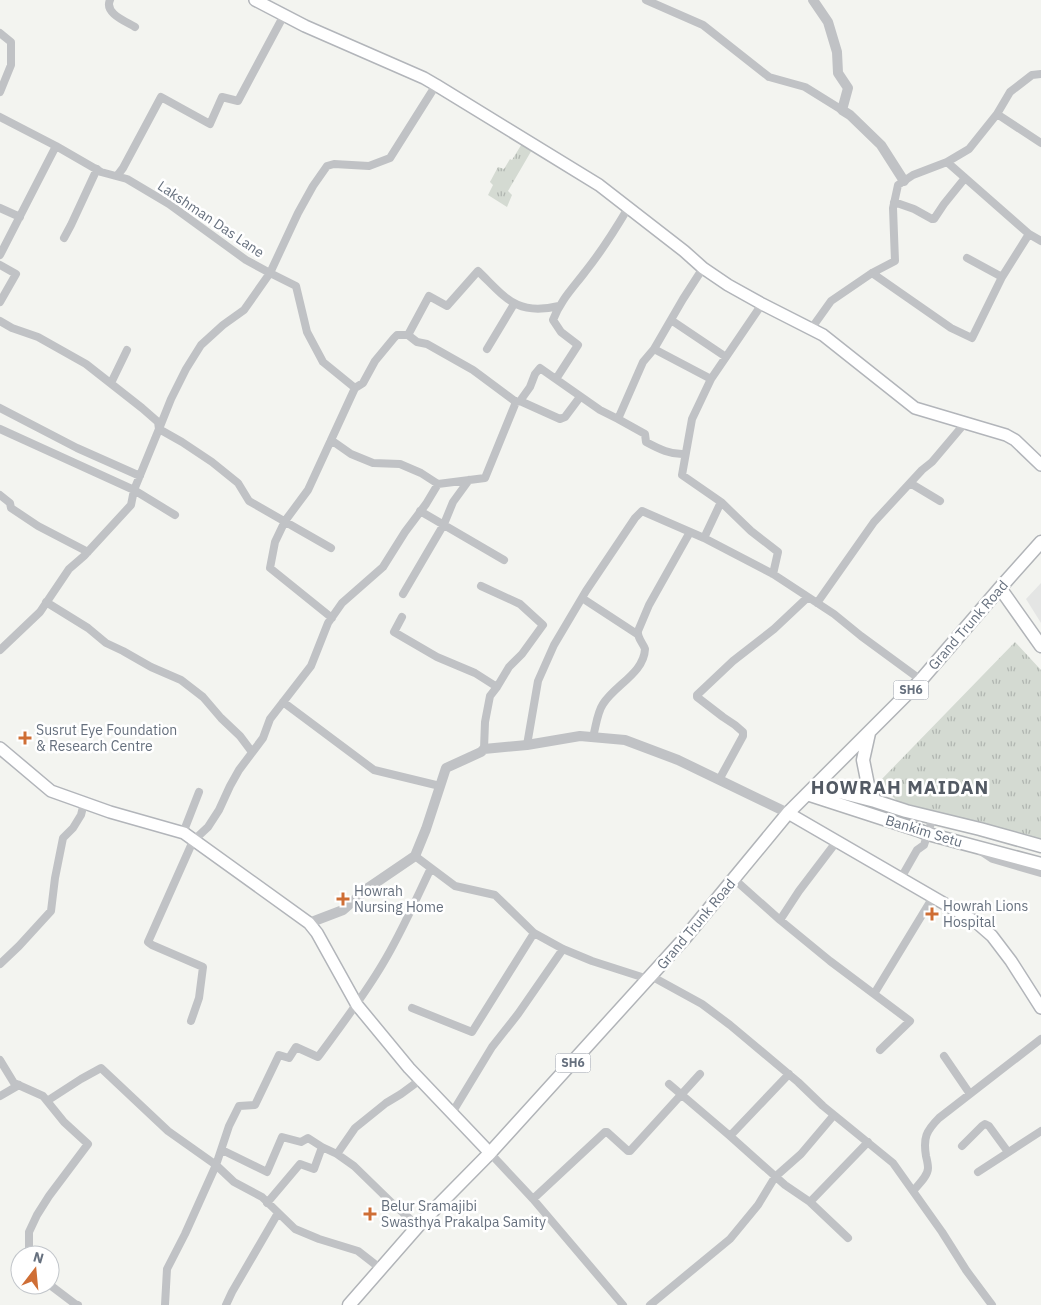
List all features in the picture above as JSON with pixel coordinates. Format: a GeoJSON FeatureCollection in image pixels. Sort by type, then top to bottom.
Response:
{"type":"FeatureCollection","features":[{"type":"Feature","properties":{"kind":"main road"},"geometry":{"type":"LineString","coordinates":[[255,0],[271,4],[284,15],[305,26],[436,85],[599,185],[728,285],[823,335],[915,408],[1006,434],[1041,465]]}},
{"type":"Feature","properties":{"kind":"main road","name":"Grand Trunk Road"},"geometry":{"type":"LineString","coordinates":[[349,1305],[418,1226],[490,1153],[650,978],[788,813],[921,680],[1041,542]]}},
{"type":"Feature","properties":{"kind":"main road"},"geometry":{"type":"LineString","coordinates":[[1000,588],[1041,646]]}},
{"type":"Feature","properties":{"kind":"main road"},"geometry":{"type":"LineString","coordinates":[[869,733],[863,760],[868,784],[875,801]]}},
{"type":"Feature","properties":{"kind":"main road"},"geometry":{"type":"LineString","coordinates":[[0,748],[51,791],[110,812],[183,833],[309,923],[317,933],[357,1005],[420,1080],[490,1153]]}},
{"type":"Feature","properties":{"kind":"main road","name":"Bankim Setu"},"geometry":{"type":"LineString","coordinates":[[812,790],[875,801],[906,811],[1041,846]]}},
{"type":"Feature","properties":{"kind":"main road","name":"Bankim Setu"},"geometry":{"type":"LineString","coordinates":[[812,790],[928,834],[1041,864]]}},
{"type":"Feature","properties":{"kind":"main road"},"geometry":{"type":"LineString","coordinates":[[788,813],[976,922],[992,936],[1041,1008]]}},
{"type":"Feature","properties":{"kind":"street"},"geometry":{"type":"LineString","coordinates":[[110,0],[108,4],[110,10],[135,27]]}},
{"type":"Feature","properties":{"kind":"street"},"geometry":{"type":"LineString","coordinates":[[646,0],[703,26],[769,77],[805,87],[850,115],[881,145],[904,181]]}},
{"type":"Feature","properties":{"kind":"street"},"geometry":{"type":"LineString","coordinates":[[813,0],[828,22],[837,52],[838,73],[848,88],[842,110]]}},
{"type":"Feature","properties":{"kind":"street"},"geometry":{"type":"LineString","coordinates":[[117,176],[161,97],[210,124],[222,97],[238,101],[284,15]]}},
{"type":"Feature","properties":{"kind":"street"},"geometry":{"type":"LineString","coordinates":[[0,33],[11,42],[11,65],[0,92]]}},
{"type":"Feature","properties":{"kind":"street"},"geometry":{"type":"LineString","coordinates":[[811,329],[831,301],[872,273],[895,261],[893,208],[898,185],[913,175],[947,162],[969,149],[997,114],[1010,92],[1032,75],[1041,74]]}},
{"type":"Feature","properties":{"kind":"street","name":"Lakshman Das Lane"},"geometry":{"type":"LineString","coordinates":[[0,117],[101,172],[127,179],[169,204],[246,260],[270,273],[298,214],[313,186],[327,166],[334,164],[369,166],[390,158],[436,85]]}},
{"type":"Feature","properties":{"kind":"street"},"geometry":{"type":"LineString","coordinates":[[997,114],[1041,143]]}},
{"type":"Feature","properties":{"kind":"street"},"geometry":{"type":"LineString","coordinates":[[0,255],[56,146]]}},
{"type":"Feature","properties":{"kind":"street"},"geometry":{"type":"LineString","coordinates":[[947,162],[1029,234],[1041,241]]}},
{"type":"Feature","properties":{"kind":"street"},"geometry":{"type":"LineString","coordinates":[[64,238],[72,225],[97,169]]}},
{"type":"Feature","properties":{"kind":"street"},"geometry":{"type":"LineString","coordinates":[[894,202],[914,209],[932,220],[965,178]]}},
{"type":"Feature","properties":{"kind":"street"},"geometry":{"type":"LineString","coordinates":[[0,208],[20,217]]}},
{"type":"Feature","properties":{"kind":"street"},"geometry":{"type":"LineString","coordinates":[[556,379],[578,345],[561,332],[553,320],[565,296],[586,272],[628,208]]}},
{"type":"Feature","properties":{"kind":"street"},"geometry":{"type":"LineString","coordinates":[[872,273],[951,328],[972,338],[1002,277],[1029,234]]}},
{"type":"Feature","properties":{"kind":"street"},"geometry":{"type":"LineString","coordinates":[[967,258],[1002,277]]}},
{"type":"Feature","properties":{"kind":"street"},"geometry":{"type":"LineString","coordinates":[[0,265],[16,274],[0,302]]}},
{"type":"Feature","properties":{"kind":"street"},"geometry":{"type":"LineString","coordinates":[[618,419],[643,362],[654,349],[683,298],[704,268]]}},
{"type":"Feature","properties":{"kind":"street"},"geometry":{"type":"LineString","coordinates":[[408,335],[429,296],[447,306],[478,271],[507,300],[514,304],[544,310],[560,306]]}},
{"type":"Feature","properties":{"kind":"street"},"geometry":{"type":"LineString","coordinates":[[0,650],[40,612],[69,569],[88,552],[131,505],[134,490],[171,398],[186,369],[201,345],[223,325],[244,310],[270,273],[296,286],[307,332],[323,362],[354,388]]}},
{"type":"Feature","properties":{"kind":"street"},"geometry":{"type":"LineString","coordinates":[[487,349],[514,304]]}},
{"type":"Feature","properties":{"kind":"street"},"geometry":{"type":"LineString","coordinates":[[762,304],[711,379],[692,419],[682,475],[721,502],[751,531],[778,552],[773,574]]}},
{"type":"Feature","properties":{"kind":"street"},"geometry":{"type":"LineString","coordinates":[[670,320],[726,357]]}},
{"type":"Feature","properties":{"kind":"street"},"geometry":{"type":"LineString","coordinates":[[0,321],[12,328],[38,337],[86,364],[158,422],[159,429]]}},
{"type":"Feature","properties":{"kind":"street"},"geometry":{"type":"LineString","coordinates":[[332,618],[270,568],[275,542],[285,521],[308,490],[354,388],[363,383],[375,361],[394,338],[398,335],[408,335],[417,342],[427,344],[473,370],[518,401],[560,419],[565,417],[580,397]]}},
{"type":"Feature","properties":{"kind":"street"},"geometry":{"type":"LineString","coordinates":[[654,349],[711,379]]}},
{"type":"Feature","properties":{"kind":"street"},"geometry":{"type":"LineString","coordinates":[[111,383],[127,350]]}},
{"type":"Feature","properties":{"kind":"street"},"geometry":{"type":"LineString","coordinates":[[331,440],[351,454],[373,463],[400,464],[438,484],[484,478],[518,401],[530,387],[534,374],[540,368],[600,410],[645,434],[646,442],[675,455],[685,454]]}},
{"type":"Feature","properties":{"kind":"street"},"geometry":{"type":"LineString","coordinates":[[0,408],[77,448],[140,476]]}},
{"type":"Feature","properties":{"kind":"street"},"geometry":{"type":"LineString","coordinates":[[817,603],[874,522],[932,462],[965,423]]}},
{"type":"Feature","properties":{"kind":"street"},"geometry":{"type":"LineString","coordinates":[[0,429],[134,490],[175,516]]}},
{"type":"Feature","properties":{"kind":"street"},"geometry":{"type":"LineString","coordinates":[[159,429],[212,462],[238,483],[249,501],[331,548]]}},
{"type":"Feature","properties":{"kind":"street"},"geometry":{"type":"LineString","coordinates":[[403,594],[444,524],[453,502],[469,480]]}},
{"type":"Feature","properties":{"kind":"street"},"geometry":{"type":"LineString","coordinates":[[910,483],[940,501]]}},
{"type":"Feature","properties":{"kind":"street"},"geometry":{"type":"LineString","coordinates":[[191,1021],[199,998],[203,967],[148,942],[193,840],[208,827],[219,810],[239,770],[263,738],[270,719],[311,666],[328,623],[342,603],[383,566],[438,484]]}},
{"type":"Feature","properties":{"kind":"street"},"geometry":{"type":"LineString","coordinates":[[0,495],[10,503],[10,508],[38,526],[88,552]]}},
{"type":"Feature","properties":{"kind":"street"},"geometry":{"type":"LineString","coordinates":[[704,538],[721,502]]}},
{"type":"Feature","properties":{"kind":"street"},"geometry":{"type":"LineString","coordinates":[[420,511],[504,560]]}},
{"type":"Feature","properties":{"kind":"street"},"geometry":{"type":"LineString","coordinates":[[527,744],[538,681],[554,645],[582,598],[635,518],[642,511],[731,550],[773,574],[834,614],[921,680]]}},
{"type":"Feature","properties":{"kind":"street"},"geometry":{"type":"LineString","coordinates":[[637,634],[642,620],[690,532]]}},
{"type":"Feature","properties":{"kind":"street"},"geometry":{"type":"LineString","coordinates":[[481,586],[520,604],[543,625],[522,654],[509,667],[490,696],[485,722],[484,749]]}},
{"type":"Feature","properties":{"kind":"street"},"geometry":{"type":"LineString","coordinates":[[719,780],[743,736],[743,732],[697,697],[697,695],[733,661],[774,629],[808,597]]}},
{"type":"Feature","properties":{"kind":"street"},"geometry":{"type":"LineString","coordinates":[[582,598],[637,634],[646,652],[633,673],[602,705],[593,737]]}},
{"type":"Feature","properties":{"kind":"street"},"geometry":{"type":"LineString","coordinates":[[46,602],[88,628],[106,643],[151,667],[181,680],[203,697],[240,736],[252,752]]}},
{"type":"Feature","properties":{"kind":"street"},"geometry":{"type":"LineString","coordinates":[[402,617],[394,632],[437,657],[475,673],[497,687]]}},
{"type":"Feature","properties":{"kind":"street"},"geometry":{"type":"LineString","coordinates":[[283,702],[374,770],[440,786]]}},
{"type":"Feature","properties":{"kind":"street"},"geometry":{"type":"LineString","coordinates":[[309,923],[343,910],[368,888],[416,856],[446,768],[484,749],[580,736],[625,740],[678,760],[788,813]]}},
{"type":"Feature","properties":{"kind":"street"},"geometry":{"type":"LineString","coordinates":[[183,833],[199,792]]}},
{"type":"Feature","properties":{"kind":"street"},"geometry":{"type":"LineString","coordinates":[[0,964],[51,911],[63,838],[73,828],[81,815],[84,803]]}},
{"type":"Feature","properties":{"kind":"street"},"geometry":{"type":"LineString","coordinates":[[901,878],[917,850],[924,845],[933,818]]}},
{"type":"Feature","properties":{"kind":"street"},"geometry":{"type":"LineString","coordinates":[[780,920],[799,891],[837,841]]}},
{"type":"Feature","properties":{"kind":"street"},"geometry":{"type":"LineString","coordinates":[[978,848],[994,858],[1041,872]]}},
{"type":"Feature","properties":{"kind":"street"},"geometry":{"type":"LineString","coordinates":[[416,856],[455,886],[494,895],[534,934],[592,961],[650,978],[702,1004],[730,1024],[834,1115],[893,1163],[992,1305]]}},
{"type":"Feature","properties":{"kind":"street"},"geometry":{"type":"LineString","coordinates":[[165,1305],[167,1269],[216,1165],[229,1126],[239,1106],[255,1105],[279,1055],[289,1058],[296,1047],[318,1057],[357,1005],[382,965],[403,926],[430,868]]}},
{"type":"Feature","properties":{"kind":"street"},"geometry":{"type":"LineString","coordinates":[[734,879],[830,961],[910,1021],[880,1050]]}},
{"type":"Feature","properties":{"kind":"street"},"geometry":{"type":"LineString","coordinates":[[874,994],[933,897]]}},
{"type":"Feature","properties":{"kind":"street"},"geometry":{"type":"LineString","coordinates":[[412,1008],[472,1032],[534,934]]}},
{"type":"Feature","properties":{"kind":"street"},"geometry":{"type":"LineString","coordinates":[[452,1113],[492,1047],[518,1014],[563,949]]}},
{"type":"Feature","properties":{"kind":"street"},"geometry":{"type":"LineString","coordinates":[[913,1191],[929,1169],[924,1146],[926,1134],[939,1118],[1041,1039]]}},
{"type":"Feature","properties":{"kind":"street"},"geometry":{"type":"LineString","coordinates":[[944,1056],[970,1094]]}},
{"type":"Feature","properties":{"kind":"street"},"geometry":{"type":"LineString","coordinates":[[0,1060],[14,1083],[43,1096],[64,1122],[88,1144],[37,1215],[29,1232],[29,1245]]}},
{"type":"Feature","properties":{"kind":"street"},"geometry":{"type":"LineString","coordinates":[[47,1100],[102,1068],[168,1131],[216,1165],[234,1182],[262,1197],[295,1229],[319,1239],[358,1251],[381,1269]]}},
{"type":"Feature","properties":{"kind":"street"},"geometry":{"type":"LineString","coordinates":[[533,1199],[605,1132],[630,1151],[700,1074]]}},
{"type":"Feature","properties":{"kind":"street"},"geometry":{"type":"LineString","coordinates":[[730,1136],[789,1074]]}},
{"type":"Feature","properties":{"kind":"street"},"geometry":{"type":"LineString","coordinates":[[337,1154],[355,1128],[386,1103],[420,1080]]}},
{"type":"Feature","properties":{"kind":"street"},"geometry":{"type":"LineString","coordinates":[[669,1084],[776,1177],[810,1202],[848,1238]]}},
{"type":"Feature","properties":{"kind":"street"},"geometry":{"type":"LineString","coordinates":[[0,1096],[19,1085]]}},
{"type":"Feature","properties":{"kind":"street"},"geometry":{"type":"LineString","coordinates":[[650,1305],[730,1239],[758,1205],[776,1177],[801,1154],[834,1115]]}},
{"type":"Feature","properties":{"kind":"street"},"geometry":{"type":"LineString","coordinates":[[962,1146],[985,1124],[989,1126],[1008,1152]]}},
{"type":"Feature","properties":{"kind":"street"},"geometry":{"type":"LineString","coordinates":[[978,1172],[1041,1131]]}},
{"type":"Feature","properties":{"kind":"street"},"geometry":{"type":"LineString","coordinates":[[222,1150],[267,1172],[282,1137],[301,1142],[308,1138],[354,1166],[418,1226]]}},
{"type":"Feature","properties":{"kind":"street"},"geometry":{"type":"LineString","coordinates":[[810,1202],[868,1142]]}},
{"type":"Feature","properties":{"kind":"street"},"geometry":{"type":"LineString","coordinates":[[267,1203],[300,1164],[314,1169],[322,1147]]}},
{"type":"Feature","properties":{"kind":"street"},"geometry":{"type":"LineString","coordinates":[[490,1153],[533,1199],[623,1305]]}},
{"type":"Feature","properties":{"kind":"street"},"geometry":{"type":"LineString","coordinates":[[226,1305],[278,1213]]}},
{"type":"Feature","properties":{"kind":"street"},"geometry":{"type":"LineString","coordinates":[[60,1293],[76,1305]]}},
{"type":"Feature","properties":{"kind":"shaded area"},"geometry":{"type":"Polygon","coordinates":[[[1041,583],[1041,623],[1026,599],[1041,583]]]}},
{"type":"Feature","properties":{"kind":"green space"},"geometry":{"type":"Polygon","coordinates":[[[523,142],[533,148],[508,191],[512,195],[507,207],[488,195],[493,185],[490,182],[498,167],[504,169],[523,142]]]}},
{"type":"Feature","properties":{"kind":"green space"},"geometry":{"type":"Polygon","coordinates":[[[1015,642],[1041,670],[1041,840],[897,801],[879,782],[1015,642]]]}},
{"type":"Feature","properties":{"kind":"place","name":"Susrut Eye Foundation & Research Centre"},"geometry":{"type":"Point","coordinates":[25,738]}},
{"type":"Feature","properties":{"kind":"place","name":"Howrah Nursing Home"},"geometry":{"type":"Point","coordinates":[343,899]}},
{"type":"Feature","properties":{"kind":"place","name":"Howrah Lions Hospital"},"geometry":{"type":"Point","coordinates":[932,914]}},
{"type":"Feature","properties":{"kind":"place","name":"Belur Sramajibi Swasthya Prakalpa Samity"},"geometry":{"type":"Point","coordinates":[370,1214]}},
{"type":"Feature","properties":{"kind":"district","name":"HOWRAH MAIDAN"},"geometry":{"type":"Point","coordinates":[900,787]}}]}
